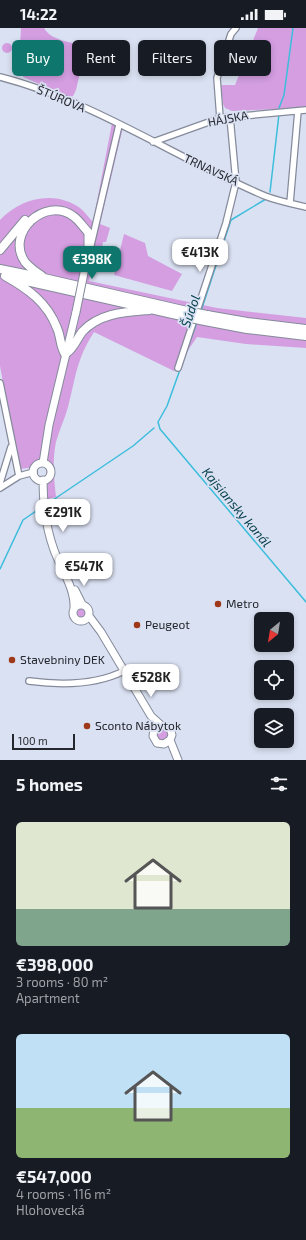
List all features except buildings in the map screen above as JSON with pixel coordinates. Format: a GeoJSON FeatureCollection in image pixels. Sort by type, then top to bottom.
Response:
{"type":"FeatureCollection","features":[{"type":"Feature","properties":{"kind":"highway"},"geometry":{"type":"LineString","coordinates":[[0,250],[26,220],[36,212],[47,208],[58,208],[75,214],[91,231]]}},
{"type":"Feature","properties":{"kind":"highway"},"geometry":{"type":"LineString","coordinates":[[44,278],[26,262],[21,252],[22,235],[28,223],[40,214],[58,210],[74,216],[91,231]]}},
{"type":"Feature","properties":{"kind":"highway"},"geometry":{"type":"LineString","coordinates":[[2,273],[44,278],[246,329],[306,336]]}},
{"type":"Feature","properties":{"kind":"highway"},"geometry":{"type":"LineString","coordinates":[[2,273],[149,310],[186,314]]}},
{"type":"Feature","properties":{"kind":"highway"},"geometry":{"type":"LineString","coordinates":[[2,273],[34,294],[45,305],[56,326],[62,349],[66,354],[71,351],[79,336],[87,327],[99,319],[115,314],[149,310]]}},
{"type":"Feature","properties":{"kind":"highway"},"geometry":{"type":"LineString","coordinates":[[206,318],[306,329]]}},
{"type":"Feature","properties":{"kind":"main road"},"geometry":{"type":"LineString","coordinates":[[42,463],[43,453],[88,257],[91,231]]}},
{"type":"Feature","properties":{"kind":"main road"},"geometry":{"type":"LineString","coordinates":[[31,472],[43,453]]}},
{"type":"Feature","properties":{"kind":"main road"},"geometry":{"type":"LineString","coordinates":[[42,463],[48,465],[51,471],[49,478],[43,480],[37,478],[31,472],[36,466],[42,463]]}},
{"type":"Feature","properties":{"kind":"main road"},"geometry":{"type":"LineString","coordinates":[[43,480],[44,506],[48,529],[61,568],[72,591],[73,612],[76,619],[87,618]]}},
{"type":"Feature","properties":{"kind":"main road"},"geometry":{"type":"LineString","coordinates":[[44,506],[60,553],[82,604],[89,609],[87,618]]}},
{"type":"Feature","properties":{"kind":"main road"},"geometry":{"type":"LineString","coordinates":[[74,608],[82,604]]}},
{"type":"Feature","properties":{"kind":"main road"},"geometry":{"type":"LineString","coordinates":[[87,618],[101,632],[158,727]]}},
{"type":"Feature","properties":{"kind":"main road"},"geometry":{"type":"LineString","coordinates":[[166,726],[171,730],[170,740],[177,758],[162,744],[154,739],[152,734],[158,727],[166,726]]}},
{"type":"Feature","properties":{"kind":"main road"},"geometry":{"type":"LineString","coordinates":[[162,744],[170,740]]}},
{"type":"Feature","properties":{"kind":"street"},"geometry":{"type":"LineString","coordinates":[[220,118],[216,92],[217,78],[231,34],[236,28]]}},
{"type":"Feature","properties":{"kind":"street","name":"ŠTÚROVA"},"geometry":{"type":"LineString","coordinates":[[0,77],[41,90],[120,125]]}},
{"type":"Feature","properties":{"kind":"street","name":"HÁJSKA"},"geometry":{"type":"LineString","coordinates":[[153,142],[220,118],[306,110]]}},
{"type":"Feature","properties":{"kind":"street"},"geometry":{"type":"LineString","coordinates":[[290,203],[298,111]]}},
{"type":"Feature","properties":{"kind":"street"},"geometry":{"type":"LineString","coordinates":[[178,368],[226,223],[236,182],[230,117]]}},
{"type":"Feature","properties":{"kind":"street"},"geometry":{"type":"LineString","coordinates":[[91,231],[120,125]]}},
{"type":"Feature","properties":{"kind":"street","name":"TRNAVSKÁ"},"geometry":{"type":"LineString","coordinates":[[120,125],[266,196],[306,207]]}},
{"type":"Feature","properties":{"kind":"street"},"geometry":{"type":"LineString","coordinates":[[0,383],[19,476]]}},
{"type":"Feature","properties":{"kind":"street"},"geometry":{"type":"LineString","coordinates":[[0,483],[12,447]]}},
{"type":"Feature","properties":{"kind":"street"},"geometry":{"type":"LineString","coordinates":[[0,488],[19,476],[31,472]]}},
{"type":"Feature","properties":{"kind":"street"},"geometry":{"type":"LineString","coordinates":[[29,681],[53,684],[106,679],[124,671]]}},
{"type":"Feature","properties":{"kind":"shaded area"},"geometry":{"type":"Polygon","coordinates":[[[21,28],[44,28],[52,36],[62,40],[20,40],[21,28]]]}},
{"type":"Feature","properties":{"kind":"shaded area"},"geometry":{"type":"Polygon","coordinates":[[[258,28],[306,28],[306,108],[232,111],[225,108],[223,104],[221,85],[235,85],[239,76],[271,76],[271,40],[253,40],[258,28]]]}},
{"type":"Feature","properties":{"kind":"shaded area"},"geometry":{"type":"Polygon","coordinates":[[[64,41],[72,43],[72,76],[79,76],[73,96],[69,97],[23,77],[64,76],[64,41]]]}},
{"type":"Feature","properties":{"kind":"shaded area"},"geometry":{"type":"Polygon","coordinates":[[[9,43],[12,46],[11,52],[3,52],[3,44],[9,43]]]}},
{"type":"Feature","properties":{"kind":"shaded area"},"geometry":{"type":"Polygon","coordinates":[[[113,118],[124,123],[100,224],[110,228],[106,242],[103,242],[98,271],[91,269],[89,281],[217,308],[306,318],[306,348],[246,344],[197,337],[174,371],[94,332],[83,351],[67,411],[56,442],[54,477],[56,497],[47,499],[46,466],[19,469],[0,366],[0,220],[8,212],[18,206],[38,199],[49,198],[70,202],[84,211],[93,222],[113,118]]]}},
{"type":"Feature","properties":{"kind":"shaded area"},"geometry":{"type":"Polygon","coordinates":[[[124,234],[145,243],[148,256],[182,274],[172,291],[114,275],[124,234]]]}},
{"type":"Feature","properties":{"kind":"shaded area"},"geometry":{"type":"Polygon","coordinates":[[[79,608],[83,608],[85,609],[85,617],[79,618],[76,615],[76,611],[79,608]]]}},
{"type":"Feature","properties":{"kind":"shaded area"},"geometry":{"type":"Polygon","coordinates":[[[162,729],[166,731],[168,735],[166,739],[162,741],[158,739],[156,735],[158,731],[162,729]]]}},
{"type":"Feature","properties":{"kind":"waterway","name":"Šúdol"},"geometry":{"type":"LineString","coordinates":[[279,108],[284,95],[293,28]]}},
{"type":"Feature","properties":{"kind":"waterway","name":"Šúdol"},"geometry":{"type":"LineString","coordinates":[[270,192],[279,114]]}},
{"type":"Feature","properties":{"kind":"waterway","name":"Šúdol"},"geometry":{"type":"LineString","coordinates":[[201,311],[231,220],[266,199]]}},
{"type":"Feature","properties":{"kind":"waterway","name":"Kajsiansky kanál"},"geometry":{"type":"LineString","coordinates":[[197,322],[167,406],[158,422],[160,429],[306,602]]}},
{"type":"Feature","properties":{"kind":"waterway","name":"Šúdol"},"geometry":{"type":"LineString","coordinates":[[47,504],[133,446],[154,428]]}},
{"type":"Feature","properties":{"kind":"waterway","name":"Šúdol"},"geometry":{"type":"LineString","coordinates":[[0,569],[23,520],[42,507]]}},
{"type":"Feature","properties":{"kind":"place","name":"Metro"},"geometry":{"type":"Point","coordinates":[218,604]}},
{"type":"Feature","properties":{"kind":"place","name":"Peugeot"},"geometry":{"type":"Point","coordinates":[137,625]}},
{"type":"Feature","properties":{"kind":"place","name":"Stavebniny DEK"},"geometry":{"type":"Point","coordinates":[12,660]}},
{"type":"Feature","properties":{"kind":"place","name":"Sconto Nábytok"},"geometry":{"type":"Point","coordinates":[87,726]}}]}
